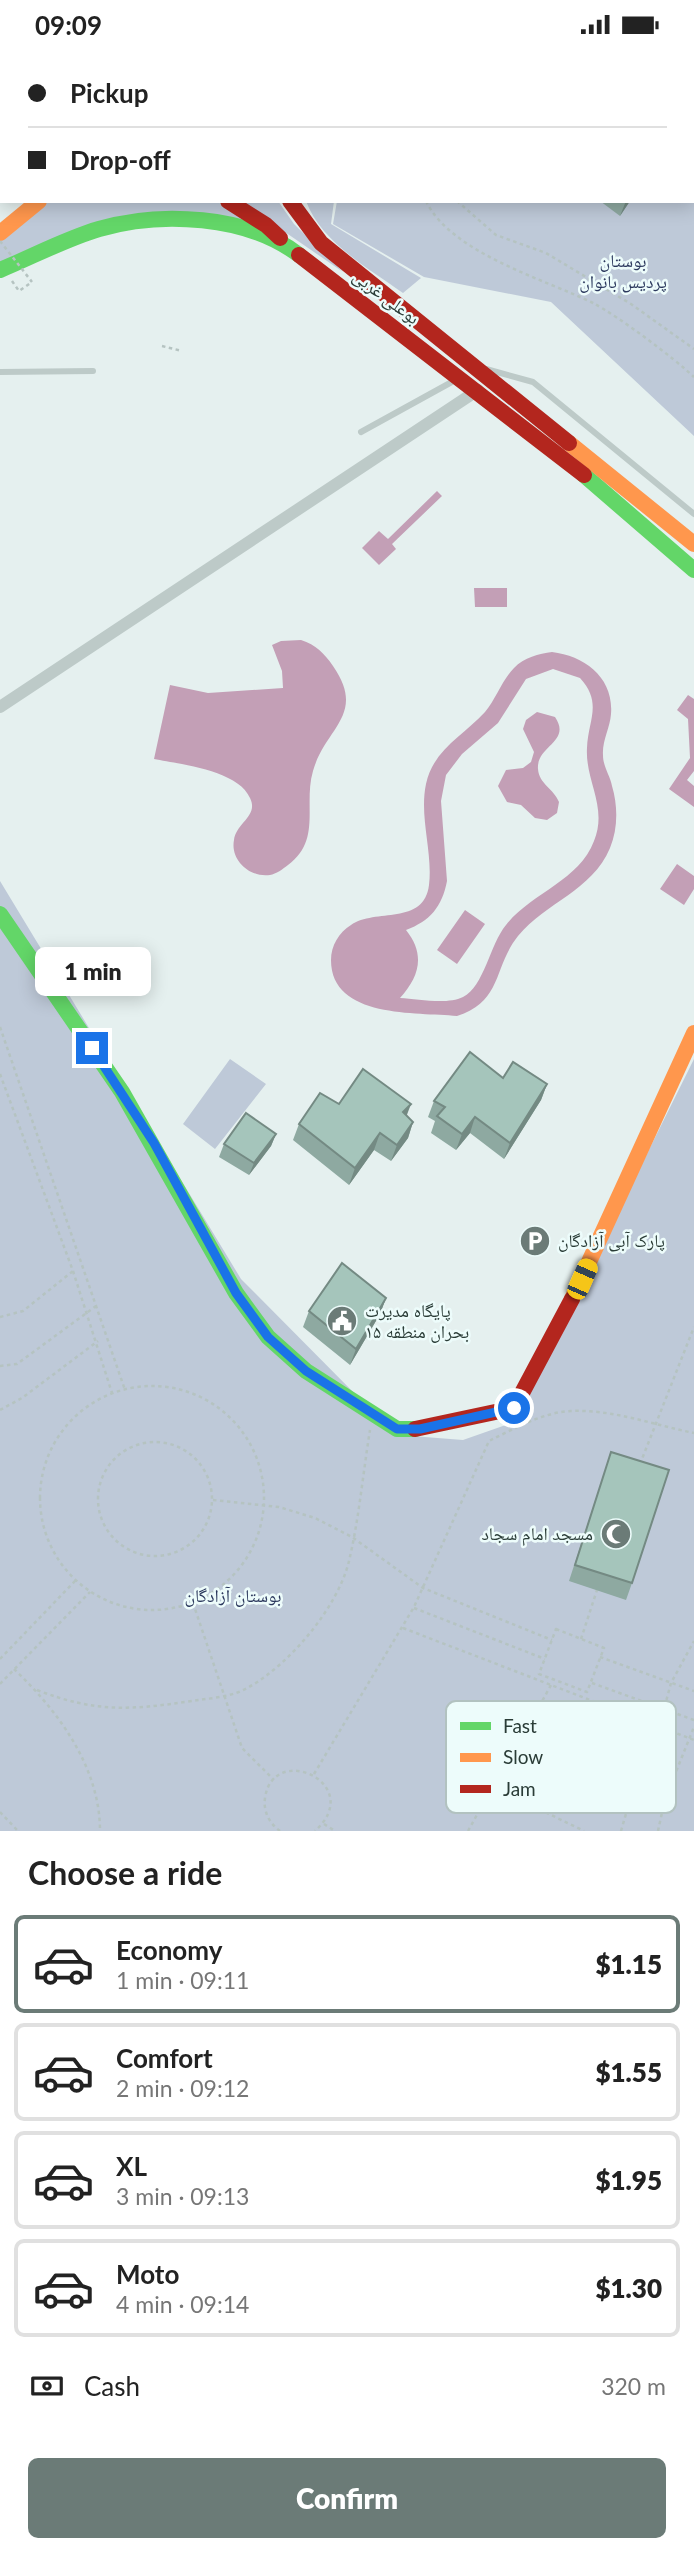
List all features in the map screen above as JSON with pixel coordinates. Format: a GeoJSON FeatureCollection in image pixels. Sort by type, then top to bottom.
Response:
{"type":"FeatureCollection","features":[{"type":"Feature","properties":{"kind":"main road"},"geometry":{"type":"LineString","coordinates":[[0,233],[37,203]]}},
{"type":"Feature","properties":{"kind":"main road"},"geometry":{"type":"LineString","coordinates":[[231,203],[266,225],[283,243]]}},
{"type":"Feature","properties":{"kind":"main road","name":"بوعلی غربی"},"geometry":{"type":"LineString","coordinates":[[295,206],[321,243],[466,371],[478,390],[565,459],[694,570]]}},
{"type":"Feature","properties":{"kind":"main road","name":"بوعلی غربی"},"geometry":{"type":"LineString","coordinates":[[0,270],[98,229],[144,220],[219,222],[283,243],[466,371],[694,544]]}},
{"type":"Feature","properties":{"kind":"main road"},"geometry":{"type":"LineString","coordinates":[[0,915],[122,1092],[198,1221],[236,1293],[268,1337],[306,1371],[372,1416],[397,1429],[420,1429],[514,1408],[582,1279],[694,1033]]}},
{"type":"Feature","properties":{"kind":"street"},"geometry":{"type":"LineString","coordinates":[[0,707],[478,390]]}},
{"type":"Feature","properties":{"kind":"lane"},"geometry":{"type":"LineString","coordinates":[[0,372],[93,371]]}},
{"type":"Feature","properties":{"kind":"lane"},"geometry":{"type":"LineString","coordinates":[[361,432],[466,371],[533,382],[694,514]]}},
{"type":"Feature","properties":{"kind":"path"},"geometry":{"type":"LineString","coordinates":[[427,203],[431,212],[476,251],[597,305],[694,376]]}},
{"type":"Feature","properties":{"kind":"path"},"geometry":{"type":"LineString","coordinates":[[459,203],[496,235],[547,253],[631,304],[694,349]]}},
{"type":"Feature","properties":{"kind":"path"},"geometry":{"type":"LineString","coordinates":[[0,241],[32,282],[19,291]]}},
{"type":"Feature","properties":{"kind":"path"},"geometry":{"type":"LineString","coordinates":[[162,346],[182,351]]}},
{"type":"Feature","properties":{"kind":"path"},"geometry":{"type":"LineString","coordinates":[[0,1027],[125,1390]]}},
{"type":"Feature","properties":{"kind":"path"},"geometry":{"type":"LineString","coordinates":[[0,1073],[74,1271],[112,1393]]}},
{"type":"Feature","properties":{"kind":"path"},"geometry":{"type":"LineString","coordinates":[[0,1317],[23,1311],[74,1271]]}},
{"type":"Feature","properties":{"kind":"path"},"geometry":{"type":"LineString","coordinates":[[0,1366],[17,1364],[96,1306]]}},
{"type":"Feature","properties":{"kind":"path"},"geometry":{"type":"LineString","coordinates":[[639,1467],[694,1327]]}},
{"type":"Feature","properties":{"kind":"path"},"geometry":{"type":"LineString","coordinates":[[0,1410],[22,1398],[98,1341]]}},
{"type":"Feature","properties":{"kind":"path"},"geometry":{"type":"LineString","coordinates":[[148,1385],[185,1391],[219,1407],[245,1434],[261,1468],[264,1505],[258,1536],[243,1564],[220,1587],[192,1603],[158,1610],[122,1607],[90,1592],[75,1581],[55,1556],[42,1525],[39,1493],[45,1461],[60,1432],[83,1409],[112,1393],[125,1390],[148,1385]]}},
{"type":"Feature","properties":{"kind":"path"},"geometry":{"type":"LineString","coordinates":[[314,1774],[424,1588],[489,1441],[516,1428],[570,1411],[621,1416],[694,1433]]}},
{"type":"Feature","properties":{"kind":"path"},"geometry":{"type":"LineString","coordinates":[[37,1690],[66,1701],[133,1710],[223,1696],[248,1688],[284,1661],[313,1630],[338,1588],[349,1562],[372,1416]]}},
{"type":"Feature","properties":{"kind":"path"},"geometry":{"type":"LineString","coordinates":[[154,1442],[181,1448],[202,1465],[210,1482],[213,1500],[210,1519],[200,1536],[185,1549],[167,1556],[147,1556],[128,1550],[113,1538],[102,1522],[98,1503],[103,1476],[120,1454],[136,1445],[154,1442]]}},
{"type":"Feature","properties":{"kind":"path"},"geometry":{"type":"LineString","coordinates":[[213,1500],[264,1505],[315,1518],[352,1537],[424,1588],[552,1640]]}},
{"type":"Feature","properties":{"kind":"path"},"geometry":{"type":"LineString","coordinates":[[0,1659],[75,1581]]}},
{"type":"Feature","properties":{"kind":"path"},"geometry":{"type":"LineString","coordinates":[[581,1639],[597,1590]]}},
{"type":"Feature","properties":{"kind":"path"},"geometry":{"type":"LineString","coordinates":[[0,1684],[90,1592]]}},
{"type":"Feature","properties":{"kind":"path"},"geometry":{"type":"LineString","coordinates":[[192,1603],[242,1748],[274,1780]]}},
{"type":"Feature","properties":{"kind":"path"},"geometry":{"type":"LineString","coordinates":[[414,1607],[545,1659]]}},
{"type":"Feature","properties":{"kind":"path"},"geometry":{"type":"LineString","coordinates":[[402,1628],[592,1701]]}},
{"type":"Feature","properties":{"kind":"path"},"geometry":{"type":"LineString","coordinates":[[556,1629],[581,1639],[604,1647],[587,1692],[539,1674],[556,1629]]}},
{"type":"Feature","properties":{"kind":"path"},"geometry":{"type":"LineString","coordinates":[[666,1701],[671,1683],[694,1641]]}},
{"type":"Feature","properties":{"kind":"path"},"geometry":{"type":"LineString","coordinates":[[600,1657],[694,1691]]}},
{"type":"Feature","properties":{"kind":"path"},"geometry":{"type":"LineString","coordinates":[[14,1669],[37,1690],[61,1721],[92,1777],[100,1831]]}},
{"type":"Feature","properties":{"kind":"path"},"geometry":{"type":"LineString","coordinates":[[590,1683],[641,1701]]}},
{"type":"Feature","properties":{"kind":"path"},"geometry":{"type":"LineString","coordinates":[[542,1701],[551,1685]]}},
{"type":"Feature","properties":{"kind":"path"},"geometry":{"type":"LineString","coordinates":[[676,1713],[694,1720]]}},
{"type":"Feature","properties":{"kind":"path"},"geometry":{"type":"LineString","coordinates":[[676,1770],[694,1727]]}},
{"type":"Feature","properties":{"kind":"path"},"geometry":{"type":"LineString","coordinates":[[676,1733],[694,1740]]}},
{"type":"Feature","properties":{"kind":"path"},"geometry":{"type":"LineString","coordinates":[[280,1831],[268,1819],[264,1798],[274,1780],[292,1770],[314,1774],[323,1781],[331,1802],[324,1823],[315,1831]]}},
{"type":"Feature","properties":{"kind":"path"},"geometry":{"type":"LineString","coordinates":[[0,1812],[18,1831]]}},
{"type":"Feature","properties":{"kind":"path"},"geometry":{"type":"LineString","coordinates":[[468,1831],[478,1813]]}},
{"type":"Feature","properties":{"kind":"path"},"geometry":{"type":"LineString","coordinates":[[547,1813],[584,1831]]}},
{"type":"Feature","properties":{"kind":"path"},"geometry":{"type":"LineString","coordinates":[[621,1831],[626,1813]]}},
{"type":"Feature","properties":{"kind":"path"},"geometry":{"type":"LineString","coordinates":[[658,1831],[662,1813]]}},
{"type":"Feature","properties":{"kind":"path"},"geometry":{"type":"LineString","coordinates":[[324,1823],[335,1831]]}},
{"type":"Feature","properties":{"kind":"green space"},"geometry":{"type":"Polygon","coordinates":[[[43,203],[219,203],[265,230],[236,222],[100,221],[0,263],[0,237],[43,203]]]}},
{"type":"Feature","properties":{"kind":"green space"},"geometry":{"type":"Polygon","coordinates":[[[243,203],[279,203],[294,224],[343,272],[243,203]]]}},
{"type":"Feature","properties":{"kind":"green space"},"geometry":{"type":"Polygon","coordinates":[[[307,203],[334,203],[331,224],[421,278],[403,293],[334,242],[313,216],[307,203]]]}},
{"type":"Feature","properties":{"kind":"green space","name":"بوستان پردیس بانوان"},"geometry":{"type":"Polygon","coordinates":[[[337,203],[694,203],[694,436],[551,302],[424,277],[333,224],[337,203]]]}},
{"type":"Feature","properties":{"kind":"green space","name":"بوستان آزادگان"},"geometry":{"type":"Polygon","coordinates":[[[0,881],[241,1279],[362,1401],[412,1436],[463,1440],[514,1422],[694,1059],[694,1831],[0,1831],[0,881]]]}},
{"type":"Feature","properties":{"kind":"green space"},"geometry":{"type":"Polygon","coordinates":[[[230,1059],[266,1084],[215,1149],[183,1124],[230,1059]]]}},
{"type":"Feature","properties":{"kind":"shaded area"},"geometry":{"type":"Polygon","coordinates":[[[437,491],[442,496],[392,544],[396,549],[379,565],[362,548],[379,531],[388,539],[437,491]]]}},
{"type":"Feature","properties":{"kind":"shaded area"},"geometry":{"type":"Polygon","coordinates":[[[474,588],[507,588],[507,607],[475,607],[474,588]]]}},
{"type":"Feature","properties":{"kind":"shaded area"},"geometry":{"type":"Polygon","coordinates":[[[301,640],[319,650],[333,666],[346,697],[345,709],[313,771],[310,784],[310,821],[305,845],[284,868],[272,874],[255,874],[238,861],[234,847],[236,834],[252,810],[250,798],[243,788],[207,770],[154,759],[170,685],[208,693],[283,688],[282,671],[272,645],[281,641],[301,640]]]}},
{"type":"Feature","properties":{"kind":"shaded area"},"geometry":{"type":"Polygon","coordinates":[[[552,652],[576,658],[595,671],[608,690],[611,701],[603,755],[614,794],[616,817],[615,833],[602,863],[580,886],[529,924],[518,936],[504,959],[490,992],[472,1010],[457,1016],[420,1014],[379,1009],[360,1003],[345,993],[335,979],[331,960],[337,940],[343,931],[361,920],[408,911],[418,906],[425,898],[430,873],[424,796],[435,762],[450,744],[485,712],[518,664],[537,655],[552,652]],[[553,669],[526,679],[498,723],[462,754],[446,775],[441,801],[447,881],[434,912],[406,930],[416,948],[418,965],[412,982],[400,998],[449,1001],[470,992],[482,975],[495,943],[506,925],[528,904],[566,877],[587,855],[598,829],[599,817],[587,760],[593,704],[587,687],[580,678],[553,669]]]}},
{"type":"Feature","properties":{"kind":"shaded area"},"geometry":{"type":"Polygon","coordinates":[[[688,695],[694,699],[694,771],[687,780],[694,786],[694,807],[669,789],[690,758],[688,719],[677,710],[688,695]]]}},
{"type":"Feature","properties":{"kind":"shaded area"},"geometry":{"type":"Polygon","coordinates":[[[537,712],[555,717],[559,725],[557,738],[539,761],[541,779],[559,802],[557,813],[547,820],[535,818],[521,805],[507,802],[498,786],[506,770],[523,768],[531,762],[534,752],[523,729],[526,720],[537,712]]]}},
{"type":"Feature","properties":{"kind":"shaded area"},"geometry":{"type":"Polygon","coordinates":[[[677,864],[694,876],[694,889],[684,905],[660,889],[677,864]]]}},
{"type":"Feature","properties":{"kind":"shaded area"},"geometry":{"type":"Polygon","coordinates":[[[465,910],[485,924],[457,964],[437,950],[465,910]]]}},
{"type":"Feature","properties":{"kind":"building"},"geometry":{"type":"Polygon","coordinates":[[[470,1052],[503,1078],[513,1062],[547,1084],[510,1143],[475,1117],[462,1134],[437,1116],[445,1107],[434,1101],[470,1052]]]}},
{"type":"Feature","properties":{"kind":"building"},"geometry":{"type":"Polygon","coordinates":[[[363,1069],[411,1104],[403,1112],[413,1122],[397,1145],[380,1133],[355,1168],[299,1124],[320,1093],[339,1104],[363,1069]]]}},
{"type":"Feature","properties":{"kind":"building"},"geometry":{"type":"Polygon","coordinates":[[[246,1113],[276,1134],[254,1163],[224,1144],[246,1113]]]}},
{"type":"Feature","properties":{"kind":"building","name":"پایگاه مدیرت بحران منطقه ۱۵"},"geometry":{"type":"Polygon","coordinates":[[[342,1263],[386,1298],[356,1349],[309,1311],[342,1263]]]}},
{"type":"Feature","properties":{"kind":"building","name":"مسجد امام سجاد"},"geometry":{"type":"Polygon","coordinates":[[[611,1452],[669,1470],[632,1583],[575,1565],[611,1452]]]}},
{"type":"Feature","properties":{"kind":"traffic: fast"},"geometry":{"type":"LineString","coordinates":[[0,270],[86,233],[123,223],[149,220],[202,220],[229,224],[278,242],[299,255]]}},
{"type":"Feature","properties":{"kind":"traffic: fast"},"geometry":{"type":"LineString","coordinates":[[584,475],[694,570]]}},
{"type":"Feature","properties":{"kind":"traffic: fast"},"geometry":{"type":"LineString","coordinates":[[0,914],[122,1092],[236,1293],[268,1337],[306,1371],[397,1429],[415,1429]]}},
{"type":"Feature","properties":{"kind":"traffic: slow"},"geometry":{"type":"LineString","coordinates":[[0,233],[37,203]]}},
{"type":"Feature","properties":{"kind":"traffic: slow"},"geometry":{"type":"LineString","coordinates":[[569,443],[694,544]]}},
{"type":"Feature","properties":{"kind":"traffic: slow"},"geometry":{"type":"LineString","coordinates":[[572,1299],[694,1033]]}},
{"type":"Feature","properties":{"kind":"traffic: jam"},"geometry":{"type":"LineString","coordinates":[[231,203],[266,225],[280,238]]}},
{"type":"Feature","properties":{"kind":"traffic: jam"},"geometry":{"type":"LineString","coordinates":[[291,203],[321,243],[569,443]]}},
{"type":"Feature","properties":{"kind":"traffic: jam"},"geometry":{"type":"LineString","coordinates":[[299,255],[584,475]]}},
{"type":"Feature","properties":{"kind":"traffic: jam"},"geometry":{"type":"LineString","coordinates":[[415,1429],[514,1408],[572,1299]]}},
{"type":"Feature","properties":{"kind":"place","name":"پارک آبی آزادگان"},"geometry":{"type":"Point","coordinates":[535,1241]}},
{"type":"Feature","properties":{"kind":"place","name":"پایگاه مدیرت بحران منطقه ۱۵"},"geometry":{"type":"Point","coordinates":[342,1321]}},
{"type":"Feature","properties":{"kind":"place","name":"مسجد امام سجاد"},"geometry":{"type":"Point","coordinates":[616,1534]}},
{"type":"Feature","properties":{"kind":"route"},"geometry":{"type":"LineString","coordinates":[[92,1048],[154,1143],[236,1293],[268,1337],[306,1371],[372,1416],[397,1429],[420,1429],[514,1408]]}}]}
